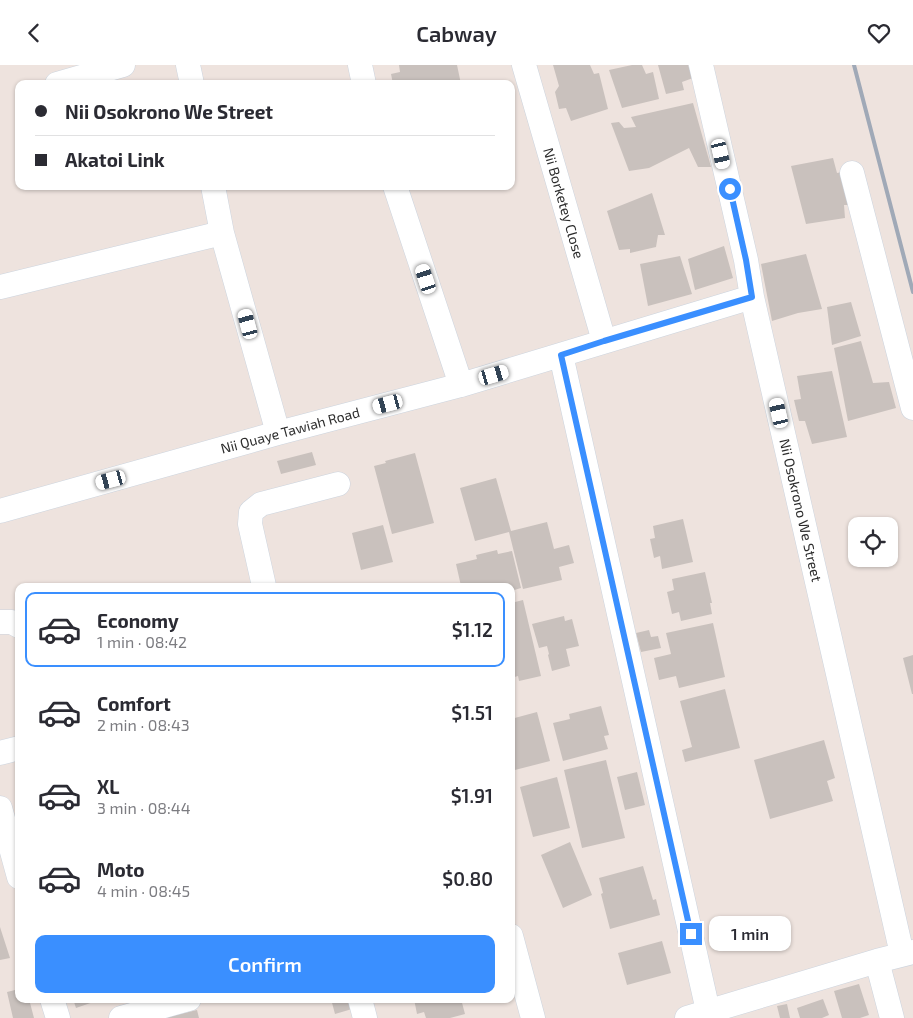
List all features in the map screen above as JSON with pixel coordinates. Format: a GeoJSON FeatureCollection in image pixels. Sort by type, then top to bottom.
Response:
{"type":"FeatureCollection","features":[{"type":"Feature","properties":{"kind":"street"},"geometry":{"type":"LineString","coordinates":[[71,80],[123,65]]}},
{"type":"Feature","properties":{"kind":"street"},"geometry":{"type":"LineString","coordinates":[[188,65],[191,80]]}},
{"type":"Feature","properties":{"kind":"street"},"geometry":{"type":"LineString","coordinates":[[360,65],[363,80]]}},
{"type":"Feature","properties":{"kind":"street","name":"Nii Borketey Close"},"geometry":{"type":"LineString","coordinates":[[524,65],[604,341]]}},
{"type":"Feature","properties":{"kind":"street","name":"Nii Osokrono We Street"},"geometry":{"type":"LineString","coordinates":[[701,65],[746,260],[752,297],[908,953]]}},
{"type":"Feature","properties":{"kind":"street"},"geometry":{"type":"LineString","coordinates":[[852,173],[913,408]]}},
{"type":"Feature","properties":{"kind":"street"},"geometry":{"type":"LineString","coordinates":[[214,190],[222,233],[278,433]]}},
{"type":"Feature","properties":{"kind":"street"},"geometry":{"type":"LineString","coordinates":[[396,190],[461,385]]}},
{"type":"Feature","properties":{"kind":"street"},"geometry":{"type":"LineString","coordinates":[[0,287],[222,233]]}},
{"type":"Feature","properties":{"kind":"street","name":"Nii Quaye Tawiah Road"},"geometry":{"type":"LineString","coordinates":[[0,511],[278,433],[461,385],[752,297]]}},
{"type":"Feature","properties":{"kind":"street"},"geometry":{"type":"LineString","coordinates":[[561,355],[698,1015],[908,953]]}},
{"type":"Feature","properties":{"kind":"street"},"geometry":{"type":"LineString","coordinates":[[263,583],[250,524],[252,512],[261,504],[338,484]]}},
{"type":"Feature","properties":{"kind":"street"},"geometry":{"type":"LineString","coordinates":[[0,622],[15,624]]}},
{"type":"Feature","properties":{"kind":"street"},"geometry":{"type":"LineString","coordinates":[[0,753],[15,749]]}},
{"type":"Feature","properties":{"kind":"street"},"geometry":{"type":"LineString","coordinates":[[0,808],[3,834],[15,866]]}},
{"type":"Feature","properties":{"kind":"street"},"geometry":{"type":"LineString","coordinates":[[515,952],[532,1018]]}},
{"type":"Feature","properties":{"kind":"street"},"geometry":{"type":"LineString","coordinates":[[877,961],[892,1018]]}},
{"type":"Feature","properties":{"kind":"street"},"geometry":{"type":"LineString","coordinates":[[53,1003],[58,1018]]}},
{"type":"Feature","properties":{"kind":"street"},"geometry":{"type":"LineString","coordinates":[[121,1018],[175,1003]]}},
{"type":"Feature","properties":{"kind":"street"},"geometry":{"type":"LineString","coordinates":[[361,1003],[365,1018]]}},
{"type":"Feature","properties":{"kind":"building"},"geometry":{"type":"Polygon","coordinates":[[[399,65],[457,65],[460,80],[392,80],[391,74],[400,72],[399,65]]]}},
{"type":"Feature","properties":{"kind":"building"},"geometry":{"type":"Polygon","coordinates":[[[553,65],[590,65],[594,74],[599,73],[608,109],[571,121],[566,108],[559,109],[555,92],[559,86],[553,65]]]}},
{"type":"Feature","properties":{"kind":"building"},"geometry":{"type":"Polygon","coordinates":[[[642,65],[646,74],[653,72],[659,99],[622,108],[609,70],[642,65]]]}},
{"type":"Feature","properties":{"kind":"building"},"geometry":{"type":"Polygon","coordinates":[[[658,65],[688,65],[693,78],[682,82],[684,90],[666,94],[658,65]]]}},
{"type":"Feature","properties":{"kind":"building"},"geometry":{"type":"Polygon","coordinates":[[[693,103],[711,167],[698,167],[689,148],[649,168],[629,171],[611,123],[619,122],[624,128],[636,127],[631,117],[693,103]]]}},
{"type":"Feature","properties":{"kind":"building"},"geometry":{"type":"Polygon","coordinates":[[[833,158],[837,173],[842,172],[852,205],[844,205],[845,218],[806,224],[791,166],[833,158]]]}},
{"type":"Feature","properties":{"kind":"building"},"geometry":{"type":"Polygon","coordinates":[[[652,193],[665,235],[658,235],[656,247],[630,253],[630,249],[619,250],[607,211],[652,193]]]}},
{"type":"Feature","properties":{"kind":"building"},"geometry":{"type":"Polygon","coordinates":[[[724,246],[733,278],[695,290],[688,259],[724,246]]]}},
{"type":"Feature","properties":{"kind":"building"},"geometry":{"type":"Polygon","coordinates":[[[806,254],[822,309],[798,313],[772,321],[761,264],[806,254]]]}},
{"type":"Feature","properties":{"kind":"building"},"geometry":{"type":"Polygon","coordinates":[[[680,256],[692,294],[648,306],[640,264],[680,256]]]}},
{"type":"Feature","properties":{"kind":"building"},"geometry":{"type":"Polygon","coordinates":[[[851,302],[861,336],[832,345],[827,307],[851,302]]]}},
{"type":"Feature","properties":{"kind":"building"},"geometry":{"type":"Polygon","coordinates":[[[861,341],[873,383],[889,382],[896,408],[848,421],[834,348],[861,341]]]}},
{"type":"Feature","properties":{"kind":"building"},"geometry":{"type":"Polygon","coordinates":[[[832,371],[847,437],[812,444],[805,421],[799,421],[794,400],[801,399],[797,376],[832,371]]]}},
{"type":"Feature","properties":{"kind":"building"},"geometry":{"type":"Polygon","coordinates":[[[312,452],[316,465],[281,474],[277,461],[312,452]]]}},
{"type":"Feature","properties":{"kind":"building"},"geometry":{"type":"Polygon","coordinates":[[[415,453],[434,523],[392,534],[374,466],[415,453]]]}},
{"type":"Feature","properties":{"kind":"building"},"geometry":{"type":"Polygon","coordinates":[[[496,478],[511,531],[547,522],[554,549],[569,545],[574,563],[559,567],[562,580],[523,589],[509,532],[475,541],[460,488],[496,478]]]}},
{"type":"Feature","properties":{"kind":"building"},"geometry":{"type":"Polygon","coordinates":[[[683,519],[693,562],[662,569],[660,556],[654,558],[650,539],[655,538],[653,526],[683,519]]]}},
{"type":"Feature","properties":{"kind":"building"},"geometry":{"type":"Polygon","coordinates":[[[383,525],[393,562],[361,570],[352,533],[383,525]]]}},
{"type":"Feature","properties":{"kind":"building"},"geometry":{"type":"Polygon","coordinates":[[[497,550],[498,554],[512,551],[521,588],[515,590],[515,583],[460,583],[456,564],[477,559],[476,555],[497,550]]]}},
{"type":"Feature","properties":{"kind":"building"},"geometry":{"type":"Polygon","coordinates":[[[705,572],[712,603],[710,603],[712,614],[681,621],[679,612],[672,614],[667,592],[674,590],[672,579],[705,572]]]}},
{"type":"Feature","properties":{"kind":"building"},"geometry":{"type":"Polygon","coordinates":[[[523,600],[541,676],[519,681],[518,676],[515,677],[515,602],[523,600]]]}},
{"type":"Feature","properties":{"kind":"building"},"geometry":{"type":"Polygon","coordinates":[[[564,616],[565,621],[572,619],[579,646],[566,649],[570,666],[552,671],[547,646],[539,648],[532,624],[564,616]]]}},
{"type":"Feature","properties":{"kind":"building"},"geometry":{"type":"Polygon","coordinates":[[[713,623],[725,677],[679,688],[676,676],[659,680],[654,658],[671,654],[666,633],[713,623]]]}},
{"type":"Feature","properties":{"kind":"building"},"geometry":{"type":"Polygon","coordinates":[[[649,630],[651,637],[658,636],[661,648],[641,652],[636,633],[649,630]]]}},
{"type":"Feature","properties":{"kind":"building"},"geometry":{"type":"Polygon","coordinates":[[[913,655],[913,694],[912,694],[903,658],[913,655]]]}},
{"type":"Feature","properties":{"kind":"building"},"geometry":{"type":"Polygon","coordinates":[[[725,689],[740,748],[685,762],[682,750],[692,747],[680,701],[725,689]]]}},
{"type":"Feature","properties":{"kind":"building"},"geometry":{"type":"Polygon","coordinates":[[[601,706],[609,735],[604,736],[608,749],[563,761],[553,723],[570,719],[569,714],[601,706]]]}},
{"type":"Feature","properties":{"kind":"building"},"geometry":{"type":"Polygon","coordinates":[[[537,712],[550,761],[515,770],[515,718],[537,712]]]}},
{"type":"Feature","properties":{"kind":"building"},"geometry":{"type":"Polygon","coordinates":[[[824,740],[835,778],[827,781],[833,801],[770,819],[754,760],[824,740]]]}},
{"type":"Feature","properties":{"kind":"building"},"geometry":{"type":"Polygon","coordinates":[[[606,760],[625,838],[582,848],[564,770],[606,760]]]}},
{"type":"Feature","properties":{"kind":"building"},"geometry":{"type":"Polygon","coordinates":[[[637,772],[645,805],[625,810],[617,777],[637,772]]]}},
{"type":"Feature","properties":{"kind":"building"},"geometry":{"type":"Polygon","coordinates":[[[557,777],[570,828],[533,837],[520,787],[557,777]]]}},
{"type":"Feature","properties":{"kind":"building"},"geometry":{"type":"Polygon","coordinates":[[[570,842],[592,895],[563,908],[541,855],[570,842]]]}},
{"type":"Feature","properties":{"kind":"building"},"geometry":{"type":"Polygon","coordinates":[[[643,866],[653,900],[656,899],[660,915],[610,929],[599,878],[643,866]]]}},
{"type":"Feature","properties":{"kind":"building"},"geometry":{"type":"Polygon","coordinates":[[[0,927],[10,958],[0,960],[0,927]]]}},
{"type":"Feature","properties":{"kind":"building"},"geometry":{"type":"Polygon","coordinates":[[[662,941],[671,973],[627,985],[618,953],[662,941]]]}},
{"type":"Feature","properties":{"kind":"building"},"geometry":{"type":"Polygon","coordinates":[[[859,984],[869,1015],[860,1018],[842,1018],[834,991],[859,984]]]}},
{"type":"Feature","properties":{"kind":"building"},"geometry":{"type":"Polygon","coordinates":[[[15,990],[15,1003],[30,1003],[34,1018],[13,1018],[7,992],[15,990]]]}},
{"type":"Feature","properties":{"kind":"building"},"geometry":{"type":"Polygon","coordinates":[[[823,999],[829,1015],[822,1018],[800,1018],[797,1008],[823,999]]]}},
{"type":"Feature","properties":{"kind":"building"},"geometry":{"type":"Polygon","coordinates":[[[74,1003],[90,1003],[76,1008],[74,1003]]]}},
{"type":"Feature","properties":{"kind":"building"},"geometry":{"type":"Polygon","coordinates":[[[332,1003],[350,1003],[352,1009],[335,1014],[332,1003]]]}},
{"type":"Feature","properties":{"kind":"building"},"geometry":{"type":"Polygon","coordinates":[[[415,1003],[462,1003],[465,1014],[450,1018],[426,1018],[424,1012],[417,1014],[415,1003]]]}},
{"type":"Feature","properties":{"kind":"building"},"geometry":{"type":"Polygon","coordinates":[[[787,1004],[790,1018],[780,1018],[777,1006],[787,1004]]]}},
{"type":"Feature","properties":{"kind":"building"},"geometry":{"type":"Polygon","coordinates":[[[197,1010],[199,1018],[168,1018],[168,1017],[197,1010]]]}},
{"type":"Feature","properties":{"kind":"railway"},"geometry":{"type":"LineString","coordinates":[[854,65],[913,292]]}},
{"type":"Feature","properties":{"kind":"route"},"geometry":{"type":"LineString","coordinates":[[691,934],[561,355],[752,297],[746,260],[730,189]]}}]}
